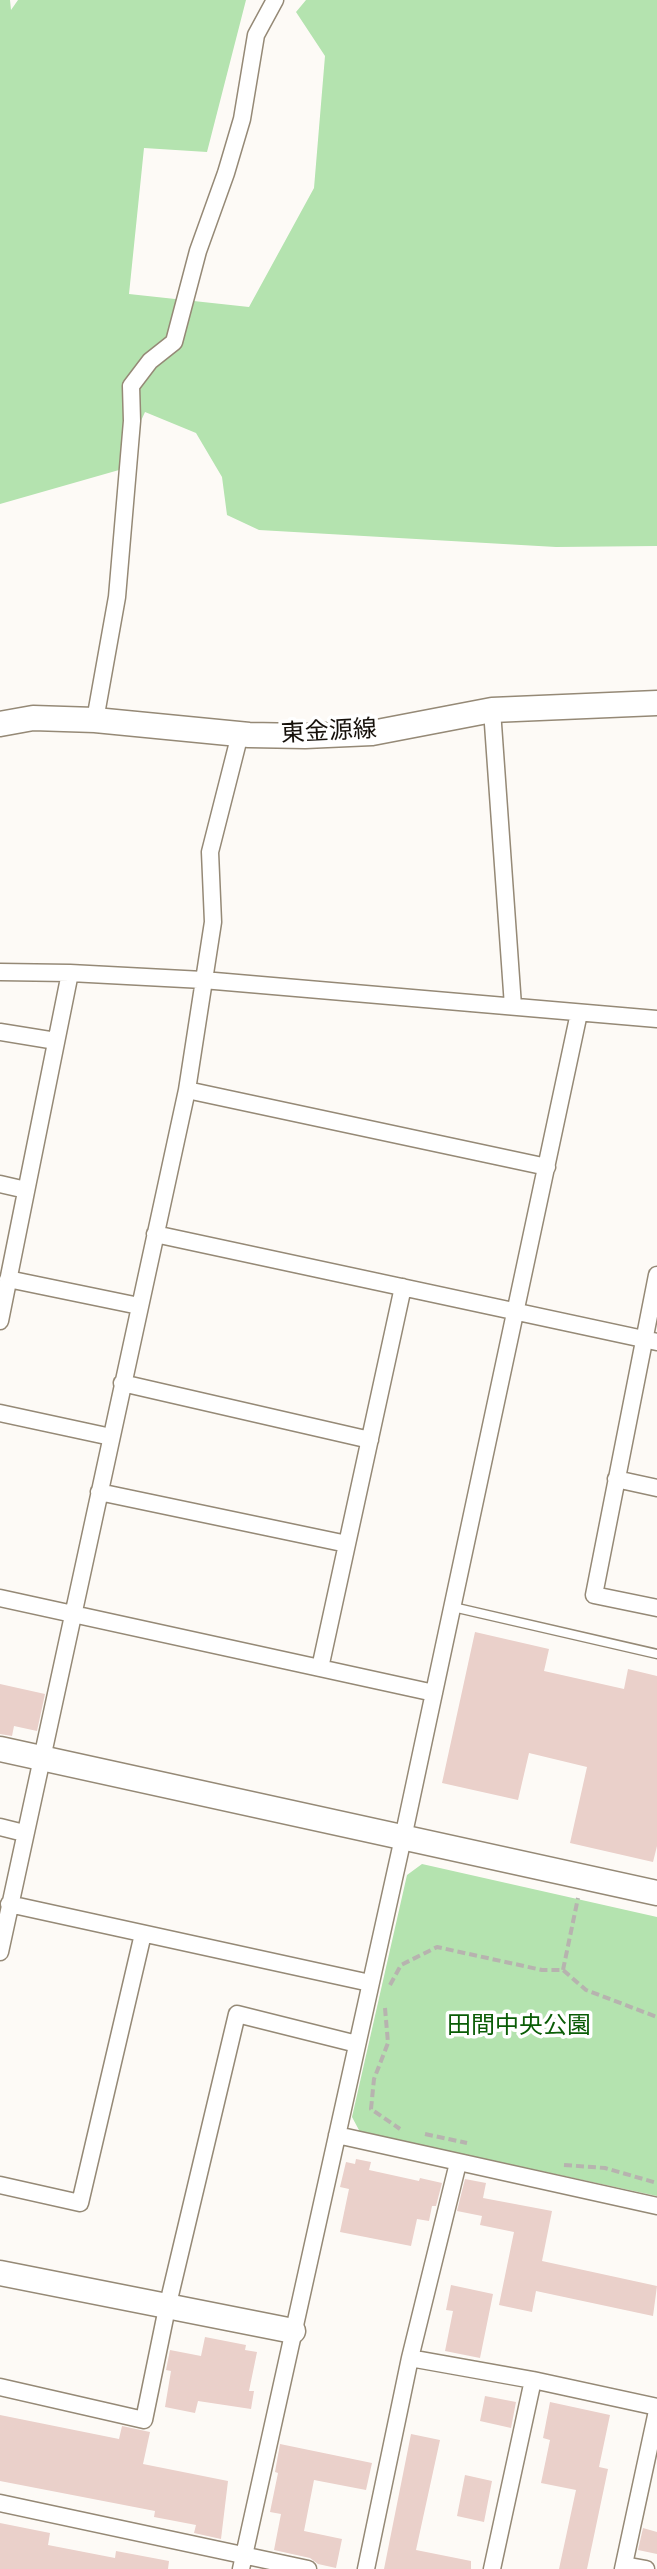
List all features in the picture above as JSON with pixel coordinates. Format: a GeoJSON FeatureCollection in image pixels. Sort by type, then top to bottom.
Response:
{"type":"FeatureCollection","features":[{"type":"Feature","properties":{"kind":"street"},"geometry":{"type":"LineString","coordinates":[[95,720],[117,597],[132,421],[131,386],[150,361],[174,342],[198,251],[242,119],[256,35],[275,0]]}},
{"type":"Feature","properties":{"kind":"street","name":"東金源線"},"geometry":{"type":"LineString","coordinates":[[0,724],[33,718],[95,720],[240,734],[372,733],[492,710],[657,703]]}},
{"type":"Feature","properties":{"kind":"street"},"geometry":{"type":"LineString","coordinates":[[492,710],[513,1006]]}},
{"type":"Feature","properties":{"kind":"street"},"geometry":{"type":"LineString","coordinates":[[1,1943],[187,1090],[213,922],[210,852],[240,734]]}},
{"type":"Feature","properties":{"kind":"street"},"geometry":{"type":"LineString","coordinates":[[0,972],[203,980],[657,1019]]}},
{"type":"Feature","properties":{"kind":"street"},"geometry":{"type":"LineString","coordinates":[[0,1321],[70,973]]}},
{"type":"Feature","properties":{"kind":"street"},"geometry":{"type":"LineString","coordinates":[[243,2562],[403,1838],[579,1013]]}},
{"type":"Feature","properties":{"kind":"street"},"geometry":{"type":"LineString","coordinates":[[0,1032],[56,1041]]}},
{"type":"Feature","properties":{"kind":"street"},"geometry":{"type":"LineString","coordinates":[[187,1090],[547,1167]]}},
{"type":"Feature","properties":{"kind":"street"},"geometry":{"type":"LineString","coordinates":[[0,1184],[26,1190]]}},
{"type":"Feature","properties":{"kind":"street"},"geometry":{"type":"LineString","coordinates":[[155,1234],[651,1341]]}},
{"type":"Feature","properties":{"kind":"street"},"geometry":{"type":"LineString","coordinates":[[657,1275],[651,1341],[616,1479],[594,1595],[657,1608]]}},
{"type":"Feature","properties":{"kind":"street"},"geometry":{"type":"LineString","coordinates":[[8,1279],[139,1306]]}},
{"type":"Feature","properties":{"kind":"street"},"geometry":{"type":"LineString","coordinates":[[320,1668],[403,1287]]}},
{"type":"Feature","properties":{"kind":"street"},"geometry":{"type":"LineString","coordinates":[[122,1383],[370,1440]]}},
{"type":"Feature","properties":{"kind":"street"},"geometry":{"type":"LineString","coordinates":[[0,1413],[111,1437]]}},
{"type":"Feature","properties":{"kind":"street"},"geometry":{"type":"LineString","coordinates":[[616,1479],[657,1488]]}},
{"type":"Feature","properties":{"kind":"street"},"geometry":{"type":"LineString","coordinates":[[99,1492],[347,1544]]}},
{"type":"Feature","properties":{"kind":"street"},"geometry":{"type":"LineString","coordinates":[[0,1598],[434,1693]]}},
{"type":"Feature","properties":{"kind":"street"},"geometry":{"type":"LineString","coordinates":[[0,1749],[657,1893]]}},
{"type":"Feature","properties":{"kind":"street"},"geometry":{"type":"LineString","coordinates":[[0,1827],[24,1833]]}},
{"type":"Feature","properties":{"kind":"street"},"geometry":{"type":"LineString","coordinates":[[9,1904],[370,1983]]}},
{"type":"Feature","properties":{"kind":"street"},"geometry":{"type":"LineString","coordinates":[[0,2185],[80,2203],[143,1934]]}},
{"type":"Feature","properties":{"kind":"street"},"geometry":{"type":"LineString","coordinates":[[0,2387],[144,2420],[167,2308],[237,2014],[357,2044]]}},
{"type":"Feature","properties":{"kind":"street"},"geometry":{"type":"LineString","coordinates":[[337,2135],[657,2206]]}},
{"type":"Feature","properties":{"kind":"street"},"geometry":{"type":"LineString","coordinates":[[366,2569],[410,2358],[458,2163]]}},
{"type":"Feature","properties":{"kind":"street"},"geometry":{"type":"LineString","coordinates":[[0,2273],[293,2331]]}},
{"type":"Feature","properties":{"kind":"street"},"geometry":{"type":"LineString","coordinates":[[410,2358],[533,2380],[657,2409],[651,2469],[624,2567],[646,2569]]}},
{"type":"Feature","properties":{"kind":"street"},"geometry":{"type":"LineString","coordinates":[[492,2569],[533,2380]]}},
{"type":"Feature","properties":{"kind":"street"},"geometry":{"type":"LineString","coordinates":[[0,2503],[243,2562],[308,2569]]}},
{"type":"Feature","properties":{"kind":"lane"},"geometry":{"type":"LineString","coordinates":[[452,1607],[657,1654]]}},
{"type":"Feature","properties":{"kind":"path"},"geometry":{"type":"LineString","coordinates":[[563,1970],[582,1876]]}},
{"type":"Feature","properties":{"kind":"path"},"geometry":{"type":"LineString","coordinates":[[389,1987],[401,1965],[437,1947],[542,1970],[563,1970],[586,1990],[657,2017]]}},
{"type":"Feature","properties":{"kind":"path"},"geometry":{"type":"LineString","coordinates":[[383,1998],[388,2043],[374,2079],[371,2109],[398,2128],[472,2145]]}},
{"type":"Feature","properties":{"kind":"path"},"geometry":{"type":"LineString","coordinates":[[563,2165],[605,2168],[657,2183]]}},
{"type":"Feature","properties":{"kind":"green space"},"geometry":{"type":"Polygon","coordinates":[[[0,0],[10,0],[11,10],[18,0],[246,0],[207,152],[144,148],[129,294],[249,307],[314,188],[325,56],[296,12],[306,0],[657,0],[657,546],[556,547],[259,530],[227,515],[222,477],[196,433],[145,412],[119,470],[0,504],[0,0]]]}},
{"type":"Feature","properties":{"kind":"green space","name":"田間中央公園"},"geometry":{"type":"Polygon","coordinates":[[[422,1864],[657,1917],[657,2196],[360,2132],[352,2117],[407,1875],[422,1864]]]}},
{"type":"Feature","properties":{"kind":"building"},"geometry":{"type":"Polygon","coordinates":[[[475,1632],[549,1649],[544,1671],[624,1689],[628,1669],[657,1676],[657,1846],[653,1862],[570,1843],[587,1767],[529,1753],[518,1800],[442,1783],[475,1632]]]}},
{"type":"Feature","properties":{"kind":"building"},"geometry":{"type":"Polygon","coordinates":[[[0,1684],[45,1694],[37,1731],[14,1726],[12,1736],[0,1734],[0,1684]]]}},
{"type":"Feature","properties":{"kind":"building"},"geometry":{"type":"Polygon","coordinates":[[[356,2159],[371,2162],[369,2170],[442,2183],[429,2221],[417,2219],[411,2246],[340,2232],[349,2189],[340,2187],[346,2162],[355,2164],[356,2159]]]}},
{"type":"Feature","properties":{"kind":"building"},"geometry":{"type":"Polygon","coordinates":[[[465,2179],[486,2183],[483,2198],[552,2211],[542,2261],[657,2286],[653,2316],[536,2291],[532,2312],[499,2305],[514,2232],[480,2225],[482,2216],[457,2211],[465,2179]]]}},
{"type":"Feature","properties":{"kind":"building"},"geometry":{"type":"Polygon","coordinates":[[[451,2285],[493,2294],[480,2358],[445,2351],[453,2311],[446,2310],[451,2285]]]}},
{"type":"Feature","properties":{"kind":"building"},"geometry":{"type":"Polygon","coordinates":[[[205,2337],[246,2345],[245,2350],[257,2352],[249,2391],[254,2391],[251,2409],[198,2401],[195,2413],[165,2407],[171,2371],[166,2370],[170,2350],[201,2356],[205,2337]]]}},
{"type":"Feature","properties":{"kind":"building"},"geometry":{"type":"Polygon","coordinates":[[[485,2396],[516,2402],[511,2428],[480,2421],[485,2396]]]}},
{"type":"Feature","properties":{"kind":"building"},"geometry":{"type":"Polygon","coordinates":[[[550,2402],[610,2415],[599,2467],[608,2469],[587,2569],[559,2569],[576,2490],[541,2483],[550,2440],[543,2438],[550,2402]]]}},
{"type":"Feature","properties":{"kind":"building"},"geometry":{"type":"Polygon","coordinates":[[[0,2415],[119,2439],[122,2426],[150,2432],[143,2464],[228,2481],[221,2539],[194,2533],[196,2525],[154,2517],[155,2511],[0,2481],[0,2415]]]}},
{"type":"Feature","properties":{"kind":"building"},"geometry":{"type":"Polygon","coordinates":[[[411,2434],[440,2440],[416,2550],[471,2561],[471,2569],[384,2569],[411,2434]]]}},
{"type":"Feature","properties":{"kind":"building"},"geometry":{"type":"Polygon","coordinates":[[[280,2444],[372,2463],[366,2490],[314,2480],[304,2531],[342,2539],[336,2568],[274,2550],[281,2514],[270,2512],[280,2444]]]}},
{"type":"Feature","properties":{"kind":"building"},"geometry":{"type":"Polygon","coordinates":[[[465,2475],[492,2481],[484,2522],[457,2516],[465,2475]]]}},
{"type":"Feature","properties":{"kind":"building"},"geometry":{"type":"Polygon","coordinates":[[[0,2523],[50,2533],[48,2545],[115,2558],[116,2551],[169,2561],[168,2569],[0,2569],[0,2523]]]}},
{"type":"Feature","properties":{"kind":"building"},"geometry":{"type":"Polygon","coordinates":[[[643,2528],[657,2532],[657,2554],[638,2550],[643,2528]]]}}]}
